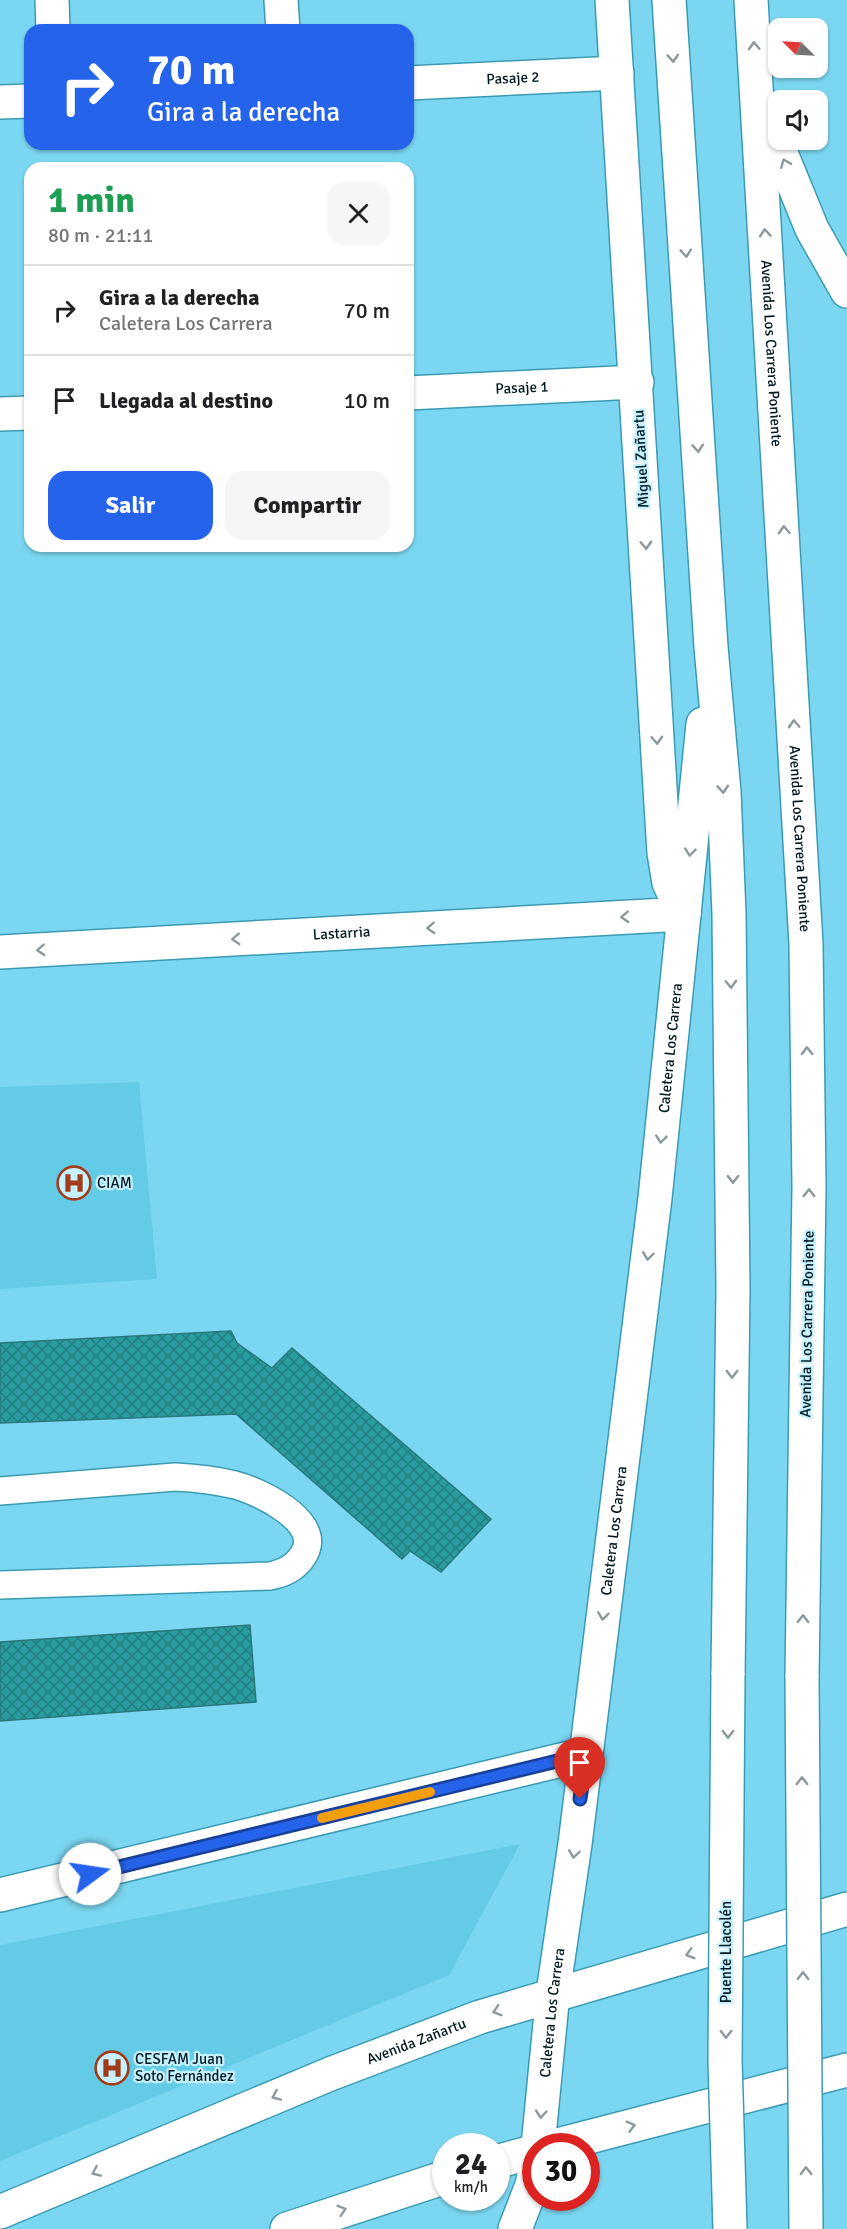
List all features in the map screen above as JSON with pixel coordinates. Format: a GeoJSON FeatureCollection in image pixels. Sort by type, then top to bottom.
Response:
{"type":"FeatureCollection","features":[{"type":"Feature","properties":{"kind":"street"},"geometry":{"type":"LineString","coordinates":[[52,0],[53,24]]}},
{"type":"Feature","properties":{"kind":"street"},"geometry":{"type":"LineString","coordinates":[[281,0],[283,24]]}},
{"type":"Feature","properties":{"kind":"street","name":"Miguel Zañartu"},"geometry":{"type":"LineString","coordinates":[[612,0],[664,854],[669,884],[684,914]]}},
{"type":"Feature","properties":{"kind":"street"},"geometry":{"type":"LineString","coordinates":[[669,0],[711,647]]}},
{"type":"Feature","properties":{"kind":"street","name":"Avenida Los Carrera Poniente"},"geometry":{"type":"LineString","coordinates":[[751,0],[806,944],[809,1187],[802,1677],[806,2229]]}},
{"type":"Feature","properties":{"kind":"street","name":"Pasaje 2"},"geometry":{"type":"LineString","coordinates":[[414,83],[616,73]]}},
{"type":"Feature","properties":{"kind":"street"},"geometry":{"type":"LineString","coordinates":[[756,91],[812,229],[847,291]]}},
{"type":"Feature","properties":{"kind":"street"},"geometry":{"type":"LineString","coordinates":[[0,102],[24,101]]}},
{"type":"Feature","properties":{"kind":"street","name":"Pasaje 1"},"geometry":{"type":"LineString","coordinates":[[414,393],[637,382]]}},
{"type":"Feature","properties":{"kind":"street"},"geometry":{"type":"LineString","coordinates":[[0,414],[24,413]]}},
{"type":"Feature","properties":{"kind":"street","name":"Caletera Los Carrera"},"geometry":{"type":"LineString","coordinates":[[539,2133],[553,1994],[586,1754],[655,1198],[711,647]]}},
{"type":"Feature","properties":{"kind":"street","name":"Puente Llacolén"},"geometry":{"type":"LineString","coordinates":[[711,647],[724,792],[732,1011],[733,1289],[725,2060],[730,2229]]}},
{"type":"Feature","properties":{"kind":"street","name":"Lastarria"},"geometry":{"type":"LineString","coordinates":[[0,952],[684,914]]}},
{"type":"Feature","properties":{"kind":"street"},"geometry":{"type":"LineString","coordinates":[[0,1895],[586,1754]]}},
{"type":"Feature","properties":{"kind":"street","name":"Avenida Zañartu"},"geometry":{"type":"LineString","coordinates":[[0,2212],[407,2043],[553,1994],[847,1909]]}},
{"type":"Feature","properties":{"kind":"street"},"geometry":{"type":"LineString","coordinates":[[600,2134],[847,2070]]}},
{"type":"Feature","properties":{"kind":"street"},"geometry":{"type":"LineString","coordinates":[[287,2229],[432,2181]]}},
{"type":"Feature","properties":{"kind":"street"},"geometry":{"type":"LineString","coordinates":[[515,2229],[522,2211]]}},
{"type":"Feature","properties":{"kind":"lane"},"geometry":{"type":"LineString","coordinates":[[0,1491],[175,1477],[196,1478],[237,1485],[254,1492],[295,1517],[307,1534],[306,1549],[299,1561],[291,1569],[270,1576],[0,1585]]}},
{"type":"Feature","properties":{"kind":"shaded area","name":"CIAM"},"geometry":{"type":"Polygon","coordinates":[[[139,1082],[157,1279],[0,1289],[0,1087],[139,1082]]]}},
{"type":"Feature","properties":{"kind":"shaded area","name":"CESFAM Juan Soto Fernández"},"geometry":{"type":"Polygon","coordinates":[[[520,1844],[449,1975],[0,2161],[0,1945],[520,1844]]]}},
{"type":"Feature","properties":{"kind":"building"},"geometry":{"type":"Polygon","coordinates":[[[231,1331],[237,1343],[272,1368],[292,1348],[491,1519],[441,1572],[410,1551],[402,1559],[236,1414],[0,1423],[0,1343],[231,1331]]]}},
{"type":"Feature","properties":{"kind":"building"},"geometry":{"type":"Polygon","coordinates":[[[250,1625],[256,1702],[0,1721],[0,1642],[250,1625]]]}},
{"type":"Feature","properties":{"kind":"slow traffic"},"geometry":{"type":"LineString","coordinates":[[322,1818],[430,1792]]}},
{"type":"Feature","properties":{"kind":"place","name":"CIAM"},"geometry":{"type":"Point","coordinates":[74,1183]}},
{"type":"Feature","properties":{"kind":"place","name":"CESFAM Juan Soto Fernández"},"geometry":{"type":"Point","coordinates":[112,2068]}},
{"type":"Feature","properties":{"kind":"route"},"geometry":{"type":"LineString","coordinates":[[90,1874],[586,1754],[580,1799]]}}]}
